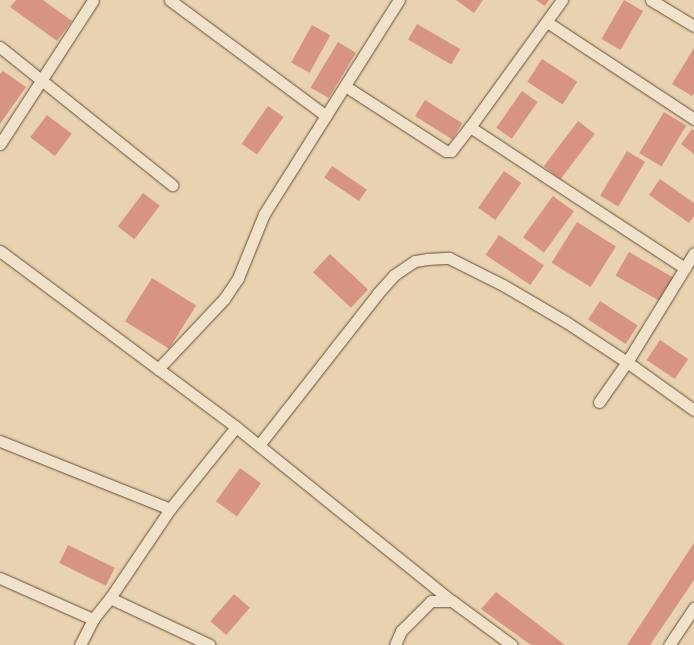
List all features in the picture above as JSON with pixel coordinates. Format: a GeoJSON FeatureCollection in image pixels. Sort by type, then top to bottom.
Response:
{"type":"FeatureCollection","features":[{"type":"Feature","properties":{"kind":"street"},"geometry":{"type":"LineString","coordinates":[[0,144],[93,0]]}},
{"type":"Feature","properties":{"kind":"street"},"geometry":{"type":"LineString","coordinates":[[170,0],[326,116]]}},
{"type":"Feature","properties":{"kind":"street"},"geometry":{"type":"LineString","coordinates":[[158,369],[224,299],[238,278],[264,214],[399,0]]}},
{"type":"Feature","properties":{"kind":"street"},"geometry":{"type":"LineString","coordinates":[[345,86],[446,151],[455,148],[562,0]]}},
{"type":"Feature","properties":{"kind":"street"},"geometry":{"type":"LineString","coordinates":[[651,0],[694,26]]}},
{"type":"Feature","properties":{"kind":"street"},"geometry":{"type":"LineString","coordinates":[[547,22],[694,119]]}},
{"type":"Feature","properties":{"kind":"street"},"geometry":{"type":"LineString","coordinates":[[0,47],[172,185]]}},
{"type":"Feature","properties":{"kind":"street"},"geometry":{"type":"LineString","coordinates":[[470,127],[685,268]]}},
{"type":"Feature","properties":{"kind":"street"},"geometry":{"type":"LineString","coordinates":[[0,251],[236,428],[452,601],[512,645]]}},
{"type":"Feature","properties":{"kind":"street"},"geometry":{"type":"LineString","coordinates":[[599,402],[628,362],[694,253]]}},
{"type":"Feature","properties":{"kind":"street"},"geometry":{"type":"LineString","coordinates":[[259,446],[378,293],[394,275],[415,261],[449,258],[504,285],[566,322],[628,362],[694,410]]}},
{"type":"Feature","properties":{"kind":"street"},"geometry":{"type":"LineString","coordinates":[[80,645],[93,619],[110,598],[170,510],[236,428]]}},
{"type":"Feature","properties":{"kind":"street"},"geometry":{"type":"LineString","coordinates":[[0,440],[170,510]]}},
{"type":"Feature","properties":{"kind":"street"},"geometry":{"type":"LineString","coordinates":[[0,578],[93,619]]}},
{"type":"Feature","properties":{"kind":"street"},"geometry":{"type":"LineString","coordinates":[[110,598],[210,645]]}},
{"type":"Feature","properties":{"kind":"street"},"geometry":{"type":"LineString","coordinates":[[394,645],[401,632],[431,601],[452,601]]}},
{"type":"Feature","properties":{"kind":"street"},"geometry":{"type":"LineString","coordinates":[[669,645],[694,608]]}},
{"type":"Feature","properties":{"kind":"building"},"geometry":{"type":"Polygon","coordinates":[[[16,0],[43,0],[72,21],[57,41],[10,7],[16,0]]]}},
{"type":"Feature","properties":{"kind":"building"},"geometry":{"type":"Polygon","coordinates":[[[456,0],[483,0],[474,13],[456,0]]]}},
{"type":"Feature","properties":{"kind":"building"},"geometry":{"type":"Polygon","coordinates":[[[536,0],[549,0],[545,6],[536,0]]]}},
{"type":"Feature","properties":{"kind":"building"},"geometry":{"type":"Polygon","coordinates":[[[624,0],[643,11],[621,50],[602,39],[624,0]]]}},
{"type":"Feature","properties":{"kind":"building"},"geometry":{"type":"Polygon","coordinates":[[[417,24],[460,49],[451,65],[408,40],[417,24]]]}},
{"type":"Feature","properties":{"kind":"building"},"geometry":{"type":"Polygon","coordinates":[[[312,25],[330,35],[310,73],[291,63],[312,25]]]}},
{"type":"Feature","properties":{"kind":"building"},"geometry":{"type":"Polygon","coordinates":[[[338,42],[356,53],[329,98],[311,87],[338,42]]]}},
{"type":"Feature","properties":{"kind":"building"},"geometry":{"type":"Polygon","coordinates":[[[694,48],[694,93],[692,96],[672,84],[694,48]]]}},
{"type":"Feature","properties":{"kind":"building"},"geometry":{"type":"Polygon","coordinates":[[[542,59],[577,82],[563,105],[527,82],[542,59]]]}},
{"type":"Feature","properties":{"kind":"building"},"geometry":{"type":"Polygon","coordinates":[[[3,71],[26,87],[0,124],[0,74],[3,71]]]}},
{"type":"Feature","properties":{"kind":"building"},"geometry":{"type":"Polygon","coordinates":[[[522,91],[538,102],[512,139],[496,128],[522,91]]]}},
{"type":"Feature","properties":{"kind":"building"},"geometry":{"type":"Polygon","coordinates":[[[425,100],[462,123],[452,139],[415,116],[425,100]]]}},
{"type":"Feature","properties":{"kind":"building"},"geometry":{"type":"Polygon","coordinates":[[[268,106],[284,117],[257,155],[242,144],[268,106]]]}},
{"type":"Feature","properties":{"kind":"building"},"geometry":{"type":"Polygon","coordinates":[[[664,112],[686,125],[662,167],[639,153],[664,112]]]}},
{"type":"Feature","properties":{"kind":"building"},"geometry":{"type":"Polygon","coordinates":[[[47,115],[72,134],[55,156],[30,137],[47,115]]]}},
{"type":"Feature","properties":{"kind":"building"},"geometry":{"type":"Polygon","coordinates":[[[578,121],[595,134],[560,179],[544,167],[578,121]]]}},
{"type":"Feature","properties":{"kind":"building"},"geometry":{"type":"Polygon","coordinates":[[[692,129],[694,131],[694,154],[681,144],[692,129]]]}},
{"type":"Feature","properties":{"kind":"building"},"geometry":{"type":"Polygon","coordinates":[[[627,151],[645,162],[618,206],[600,196],[627,151]]]}},
{"type":"Feature","properties":{"kind":"building"},"geometry":{"type":"Polygon","coordinates":[[[332,166],[367,189],[359,201],[324,178],[332,166]]]}},
{"type":"Feature","properties":{"kind":"building"},"geometry":{"type":"Polygon","coordinates":[[[504,171],[521,183],[495,220],[478,208],[504,171]]]}},
{"type":"Feature","properties":{"kind":"building"},"geometry":{"type":"Polygon","coordinates":[[[660,179],[694,203],[694,216],[689,223],[649,195],[660,179]]]}},
{"type":"Feature","properties":{"kind":"building"},"geometry":{"type":"Polygon","coordinates":[[[143,193],[160,206],[134,239],[118,227],[143,193]]]}},
{"type":"Feature","properties":{"kind":"building"},"geometry":{"type":"Polygon","coordinates":[[[553,196],[574,211],[544,253],[523,237],[553,196]]]}},
{"type":"Feature","properties":{"kind":"building"},"geometry":{"type":"Polygon","coordinates":[[[577,222],[616,246],[591,287],[552,263],[577,222]]]}},
{"type":"Feature","properties":{"kind":"building"},"geometry":{"type":"Polygon","coordinates":[[[499,235],[544,265],[530,285],[486,255],[499,235]]]}},
{"type":"Feature","properties":{"kind":"building"},"geometry":{"type":"Polygon","coordinates":[[[629,252],[675,279],[661,302],[616,275],[629,252]]]}},
{"type":"Feature","properties":{"kind":"building"},"geometry":{"type":"Polygon","coordinates":[[[330,254],[368,289],[351,308],[313,272],[330,254]]]}},
{"type":"Feature","properties":{"kind":"building"},"geometry":{"type":"Polygon","coordinates":[[[152,278],[196,306],[169,349],[125,321],[152,278]]]}},
{"type":"Feature","properties":{"kind":"building"},"geometry":{"type":"Polygon","coordinates":[[[600,301],[638,326],[626,344],[588,319],[600,301]]]}},
{"type":"Feature","properties":{"kind":"building"},"geometry":{"type":"Polygon","coordinates":[[[660,340],[688,359],[675,379],[647,360],[660,340]]]}},
{"type":"Feature","properties":{"kind":"building"},"geometry":{"type":"Polygon","coordinates":[[[240,468],[261,483],[237,516],[216,501],[240,468]]]}},
{"type":"Feature","properties":{"kind":"building"},"geometry":{"type":"Polygon","coordinates":[[[694,543],[694,580],[650,645],[627,645],[694,543]]]}},
{"type":"Feature","properties":{"kind":"building"},"geometry":{"type":"Polygon","coordinates":[[[68,545],[115,568],[106,586],[59,563],[68,545]]]}},
{"type":"Feature","properties":{"kind":"building"},"geometry":{"type":"Polygon","coordinates":[[[496,592],[565,645],[531,645],[481,609],[496,592]]]}},
{"type":"Feature","properties":{"kind":"building"},"geometry":{"type":"Polygon","coordinates":[[[234,594],[250,608],[226,635],[210,621],[234,594]]]}}]}
